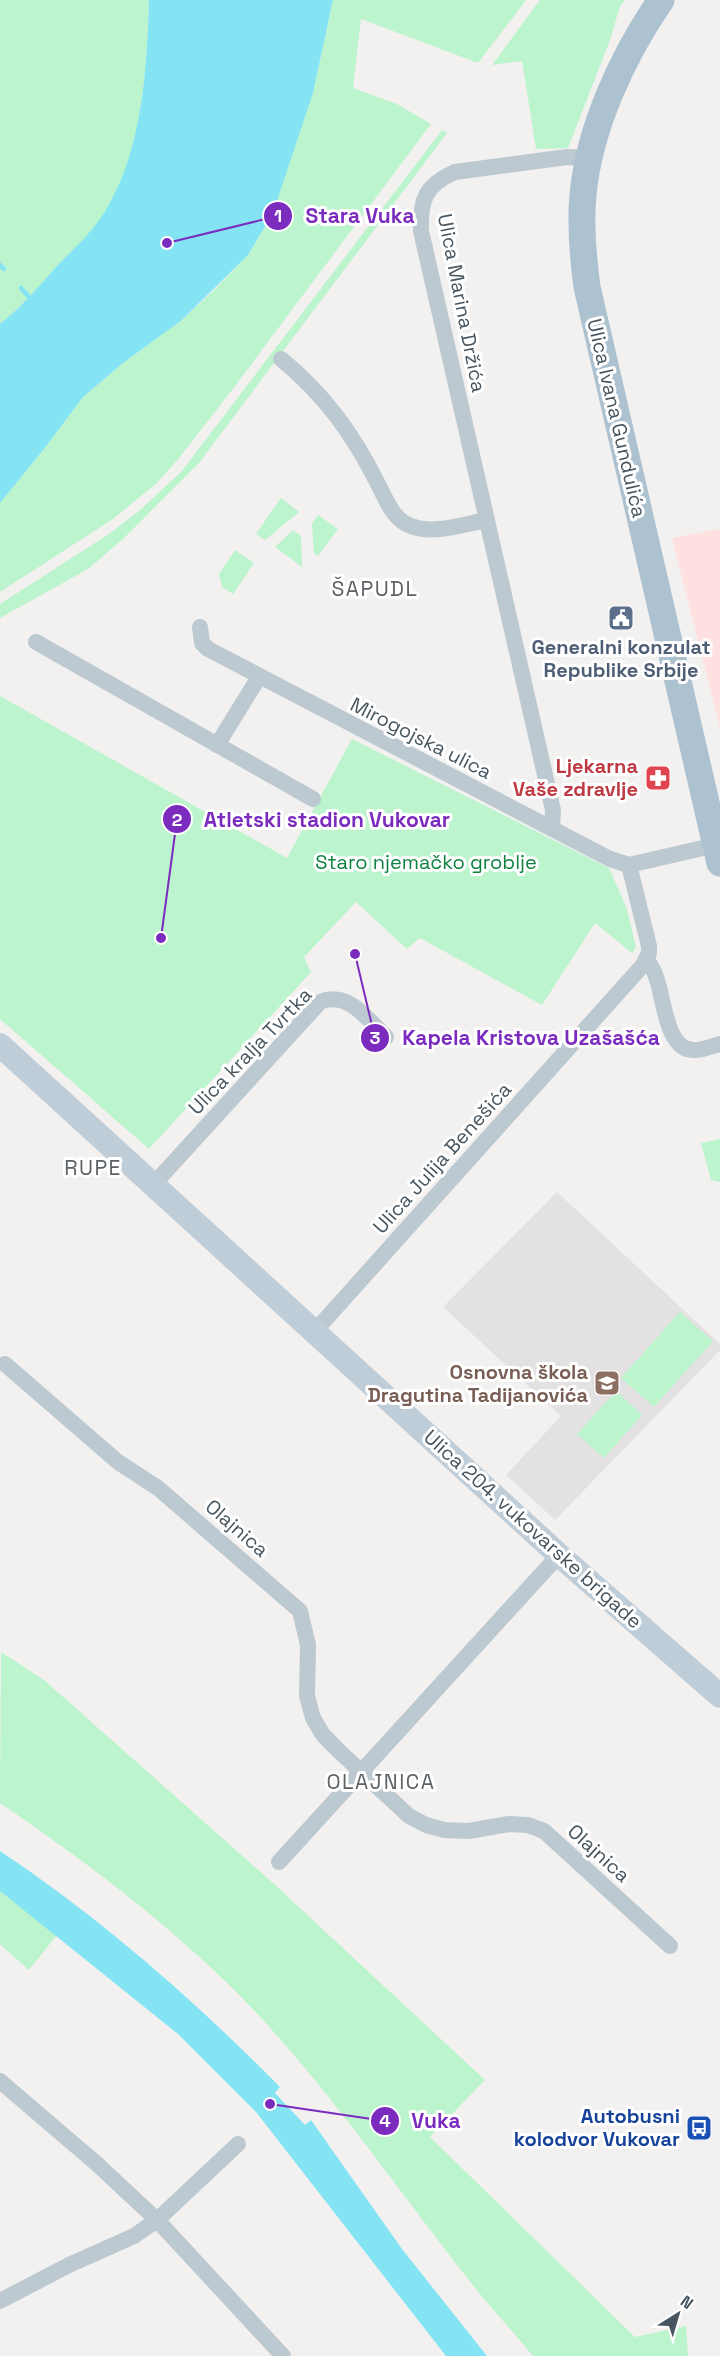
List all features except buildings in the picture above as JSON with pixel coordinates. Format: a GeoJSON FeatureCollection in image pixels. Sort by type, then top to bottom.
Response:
{"type":"FeatureCollection","features":[{"type":"Feature","properties":{"kind":"main road","name":"Ulica Ivana Gundulića"},"geometry":{"type":"LineString","coordinates":[[661,0],[632,45],[616,77],[598,128],[583,193],[582,224],[587,287],[718,851]]}},
{"type":"Feature","properties":{"kind":"street","name":"Ulica Marina Držića"},"geometry":{"type":"LineString","coordinates":[[552,829],[553,810],[422,231],[422,201],[436,183],[454,172],[567,157],[591,158]]}},
{"type":"Feature","properties":{"kind":"street"},"geometry":{"type":"LineString","coordinates":[[281,358],[330,406],[349,430],[390,508],[400,519],[409,526],[425,530],[487,520]]}},
{"type":"Feature","properties":{"kind":"street","name":"Mirogojska ulica"},"geometry":{"type":"LineString","coordinates":[[200,627],[202,643],[208,649],[610,859],[628,865]]}},
{"type":"Feature","properties":{"kind":"street"},"geometry":{"type":"LineString","coordinates":[[36,642],[313,800]]}},
{"type":"Feature","properties":{"kind":"street"},"geometry":{"type":"LineString","coordinates":[[217,745],[259,677]]}},
{"type":"Feature","properties":{"kind":"street"},"geometry":{"type":"LineString","coordinates":[[718,851],[628,865],[649,946],[646,959],[658,980],[670,1032],[688,1050],[695,1051],[720,1044]]}},
{"type":"Feature","properties":{"kind":"street","name":"Ulica Julija Benešića"},"geometry":{"type":"LineString","coordinates":[[315,1331],[638,972],[646,959]]}},
{"type":"Feature","properties":{"kind":"street","name":"Ulica kralja Tvrtka"},"geometry":{"type":"LineString","coordinates":[[153,1185],[320,1002],[331,997],[344,999],[386,1037]]}},
{"type":"Feature","properties":{"kind":"street","name":"Ulica 204. vukovarske brigade"},"geometry":{"type":"LineString","coordinates":[[0,1045],[559,1555],[720,1696]]}},
{"type":"Feature","properties":{"kind":"street","name":"Olajnica"},"geometry":{"type":"LineString","coordinates":[[5,1364],[118,1462],[158,1488],[300,1611],[308,1645],[307,1696],[313,1718],[323,1735],[360,1773],[409,1816],[426,1826],[444,1830],[469,1830],[509,1824],[528,1826],[544,1832],[670,1946]]}},
{"type":"Feature","properties":{"kind":"street"},"geometry":{"type":"LineString","coordinates":[[279,1862],[559,1555]]}},
{"type":"Feature","properties":{"kind":"street"},"geometry":{"type":"LineString","coordinates":[[0,2081],[97,2164],[157,2220],[283,2356]]}},
{"type":"Feature","properties":{"kind":"street"},"geometry":{"type":"LineString","coordinates":[[0,2301],[69,2265],[134,2236],[157,2220],[238,2144]]}},
{"type":"Feature","properties":{"kind":"shaded area"},"geometry":{"type":"Polygon","coordinates":[[[720,529],[720,728],[672,538],[720,529]]]}},
{"type":"Feature","properties":{"kind":"shaded area","name":"Osnovna škola Dragutina Tadijanovića"},"geometry":{"type":"Polygon","coordinates":[[[557,1192],[720,1344],[720,1350],[555,1520],[506,1475],[561,1416],[443,1307],[557,1192]]]}},
{"type":"Feature","properties":{"kind":"green space"},"geometry":{"type":"Polygon","coordinates":[[[0,0],[149,0],[140,110],[127,165],[117,190],[93,229],[29,297],[0,324],[0,0]]]}},
{"type":"Feature","properties":{"kind":"green space"},"geometry":{"type":"Polygon","coordinates":[[[333,0],[526,0],[478,63],[361,19],[353,88],[397,104],[431,124],[232,390],[157,483],[113,519],[0,592],[0,503],[83,397],[123,363],[182,320],[214,290],[248,255],[273,213],[313,93],[333,0]]]}},
{"type":"Feature","properties":{"kind":"green space"},"geometry":{"type":"Polygon","coordinates":[[[540,0],[625,0],[620,6],[610,40],[568,148],[536,149],[522,61],[492,65],[540,0]]]}},
{"type":"Feature","properties":{"kind":"green space"},"geometry":{"type":"Polygon","coordinates":[[[442,130],[447,133],[199,463],[123,539],[88,569],[0,618],[0,604],[109,534],[140,510],[181,472],[442,130]]]}},
{"type":"Feature","properties":{"kind":"green space"},"geometry":{"type":"Polygon","coordinates":[[[281,498],[299,512],[265,540],[256,534],[281,498]]]}},
{"type":"Feature","properties":{"kind":"green space"},"geometry":{"type":"Polygon","coordinates":[[[318,515],[338,529],[318,556],[314,553],[312,524],[318,515]]]}},
{"type":"Feature","properties":{"kind":"green space"},"geometry":{"type":"Polygon","coordinates":[[[293,530],[301,536],[302,567],[275,547],[293,530]]]}},
{"type":"Feature","properties":{"kind":"green space"},"geometry":{"type":"Polygon","coordinates":[[[235,550],[254,563],[233,594],[222,587],[219,574],[235,550]]]}},
{"type":"Feature","properties":{"kind":"green space","name":"Staro njemačko groblje"},"geometry":{"type":"Polygon","coordinates":[[[0,696],[287,858],[352,739],[609,868],[627,909],[636,947],[632,953],[595,923],[542,1005],[420,938],[407,949],[356,902],[304,957],[311,972],[149,1149],[0,1019],[0,696]]]}},
{"type":"Feature","properties":{"kind":"green space"},"geometry":{"type":"Polygon","coordinates":[[[720,1139],[720,1182],[711,1180],[701,1143],[720,1139]]]}},
{"type":"Feature","properties":{"kind":"green space"},"geometry":{"type":"Polygon","coordinates":[[[680,1312],[713,1341],[654,1407],[621,1378],[680,1312]]]}},
{"type":"Feature","properties":{"kind":"green space"},"geometry":{"type":"Polygon","coordinates":[[[616,1391],[642,1415],[604,1458],[577,1434],[616,1391]]]}},
{"type":"Feature","properties":{"kind":"green space"},"geometry":{"type":"Polygon","coordinates":[[[1,1652],[44,1680],[274,1884],[485,2080],[430,2137],[635,2337],[686,2326],[688,2356],[533,2356],[453,2260],[320,2086],[234,1989],[138,1904],[0,1803],[1,1652]]]}},
{"type":"Feature","properties":{"kind":"green space"},"geometry":{"type":"Polygon","coordinates":[[[0,1891],[57,1935],[29,1970],[0,1944],[0,1891]]]}},
{"type":"Feature","properties":{"kind":"water"},"geometry":{"type":"Polygon","coordinates":[[[149,0],[333,0],[313,93],[273,213],[248,255],[182,320],[123,363],[83,397],[0,503],[0,324],[29,297],[87,235],[99,221],[117,189],[127,164],[140,110],[149,0]]]}},
{"type":"Feature","properties":{"kind":"water"},"geometry":{"type":"Polygon","coordinates":[[[0,1851],[75,1904],[146,1962],[181,1992],[280,2087],[275,2093],[305,2125],[311,2120],[402,2249],[487,2356],[446,2356],[256,2112],[178,2034],[0,1891],[0,1851]]]}},
{"type":"Feature","properties":{"kind":"waterway"},"geometry":{"type":"LineString","coordinates":[[0,265],[4,269]]}},
{"type":"Feature","properties":{"kind":"waterway"},"geometry":{"type":"LineString","coordinates":[[21,288],[29,297]]}},
{"type":"Feature","properties":{"kind":"place","name":"Stara Vuka"},"geometry":{"type":"Point","coordinates":[167,243]}},
{"type":"Feature","properties":{"kind":"place","name":"Generalni konzulat Republike Srbije"},"geometry":{"type":"Point","coordinates":[621,618]}},
{"type":"Feature","properties":{"kind":"place","name":"Ljekarna Vaše zdravlje"},"geometry":{"type":"Point","coordinates":[658,778]}},
{"type":"Feature","properties":{"kind":"place","name":"Atletski stadion Vukovar"},"geometry":{"type":"Point","coordinates":[161,938]}},
{"type":"Feature","properties":{"kind":"place","name":"Kapela Kristova Uzašašća"},"geometry":{"type":"Point","coordinates":[355,954]}},
{"type":"Feature","properties":{"kind":"place","name":"Osnovna škola Dragutina Tadijanovića"},"geometry":{"type":"Point","coordinates":[607,1383]}},
{"type":"Feature","properties":{"kind":"place","name":"Vuka"},"geometry":{"type":"Point","coordinates":[270,2104]}},
{"type":"Feature","properties":{"kind":"place","name":"Autobusni kolodvor Vukovar"},"geometry":{"type":"Point","coordinates":[699,2128]}},
{"type":"Feature","properties":{"kind":"district","name":"ŠAPUDL"},"geometry":{"type":"Point","coordinates":[375,589]}},
{"type":"Feature","properties":{"kind":"district","name":"RUPE"},"geometry":{"type":"Point","coordinates":[93,1168]}},
{"type":"Feature","properties":{"kind":"district","name":"OLAJNICA"},"geometry":{"type":"Point","coordinates":[381,1782]}}]}
